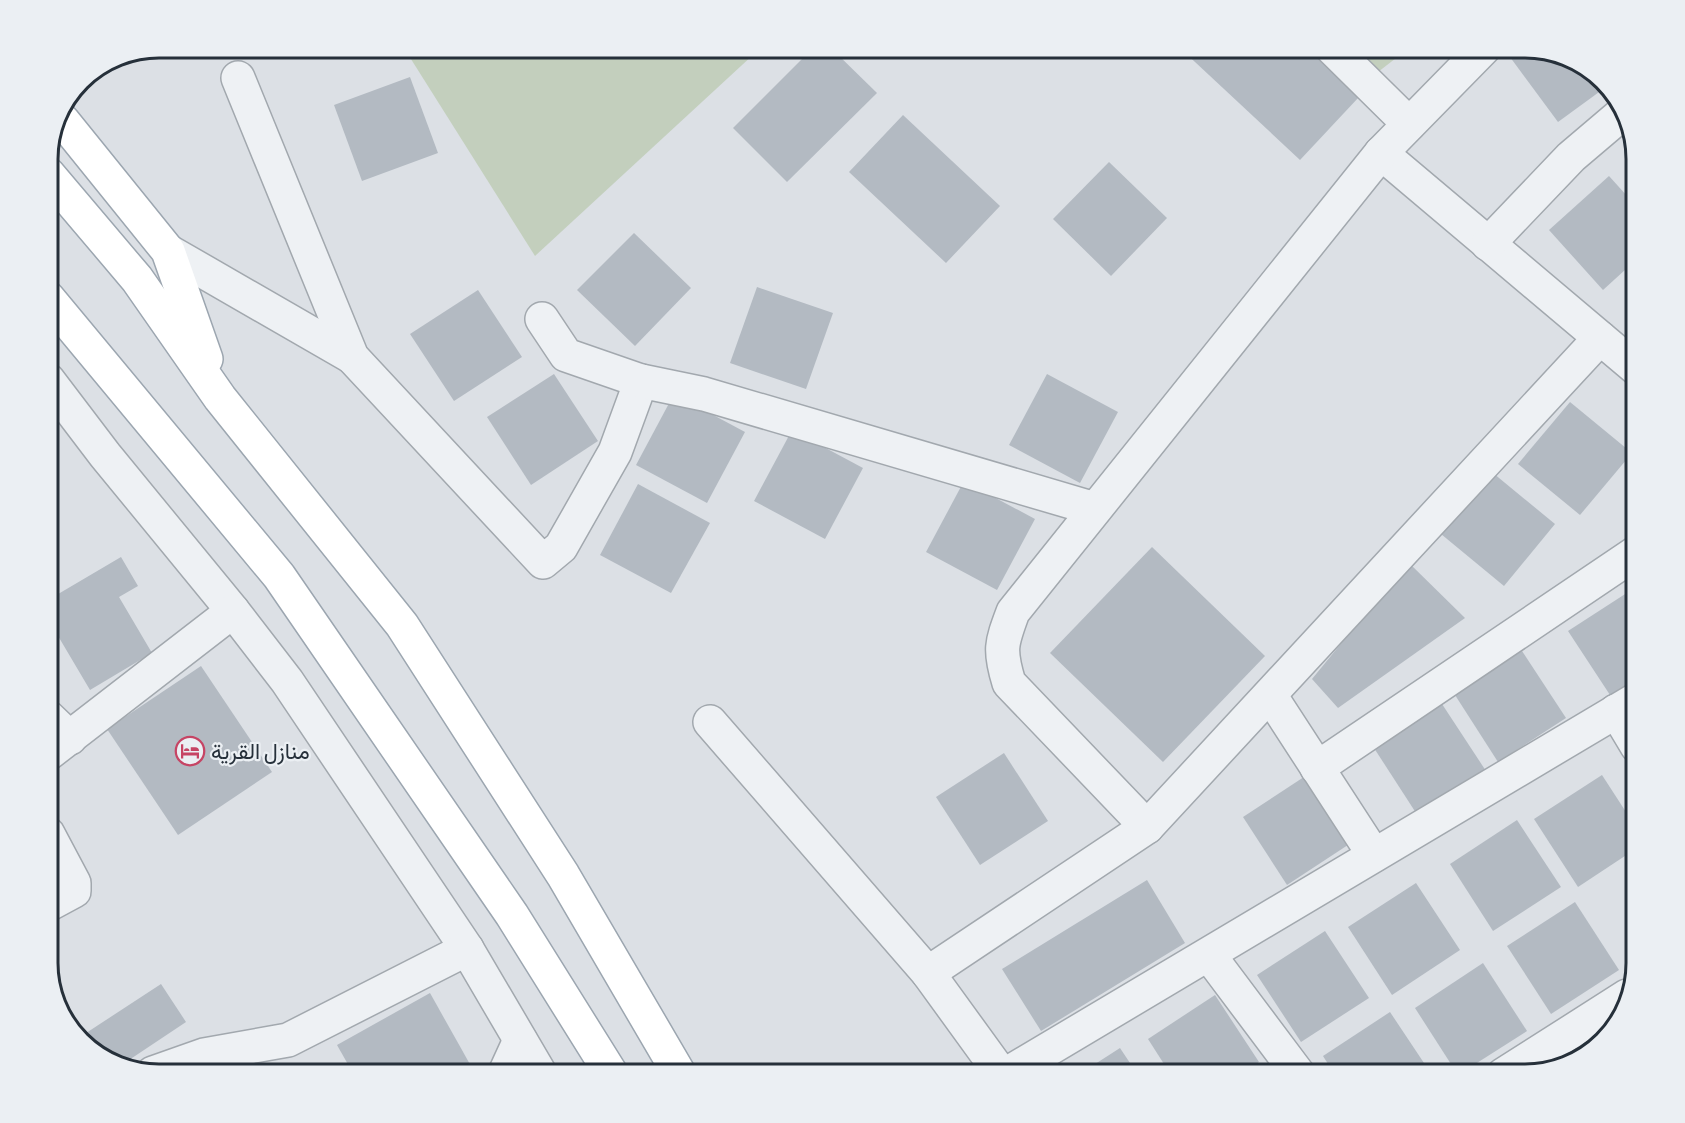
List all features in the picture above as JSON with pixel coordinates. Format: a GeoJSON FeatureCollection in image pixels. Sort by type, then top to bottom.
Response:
{"type":"FeatureCollection","features":[{"type":"Feature","properties":{"kind":"main road"},"geometry":{"type":"LineString","coordinates":[[65,124],[168,251],[220,398]]}},
{"type":"Feature","properties":{"kind":"main road"},"geometry":{"type":"LineString","coordinates":[[59,187],[137,279],[220,398],[402,625],[563,875],[674,1064]]}},
{"type":"Feature","properties":{"kind":"main road"},"geometry":{"type":"LineString","coordinates":[[59,311],[279,576],[512,915],[605,1064]]}},
{"type":"Feature","properties":{"kind":"street"},"geometry":{"type":"LineString","coordinates":[[1342,58],[1409,124]]}},
{"type":"Feature","properties":{"kind":"street"},"geometry":{"type":"LineString","coordinates":[[1147,827],[1009,683],[1003,661],[1002,640],[1013,612],[1381,153],[1474,58]]}},
{"type":"Feature","properties":{"kind":"street"},"geometry":{"type":"LineString","coordinates":[[238,78],[352,357]]}},
{"type":"Feature","properties":{"kind":"street"},"geometry":{"type":"LineString","coordinates":[[1488,244],[1571,157],[1617,118]]}},
{"type":"Feature","properties":{"kind":"street"},"geometry":{"type":"LineString","coordinates":[[1381,153],[1626,360]]}},
{"type":"Feature","properties":{"kind":"street"},"geometry":{"type":"LineString","coordinates":[[168,251],[352,357],[543,562],[561,547],[615,452],[641,381]]}},
{"type":"Feature","properties":{"kind":"street"},"geometry":{"type":"LineString","coordinates":[[542,319],[566,355],[641,381],[704,394],[1095,509]]}},
{"type":"Feature","properties":{"kind":"street"},"geometry":{"type":"LineString","coordinates":[[928,973],[1147,827],[1600,338]]}},
{"type":"Feature","properties":{"kind":"street"},"geometry":{"type":"LineString","coordinates":[[59,395],[105,456],[287,681],[467,949],[534,1064]]}},
{"type":"Feature","properties":{"kind":"street"},"geometry":{"type":"LineString","coordinates":[[1317,768],[1626,559]]}},
{"type":"Feature","properties":{"kind":"street"},"geometry":{"type":"LineString","coordinates":[[59,734],[232,611]]}},
{"type":"Feature","properties":{"kind":"street"},"geometry":{"type":"LineString","coordinates":[[1270,694],[1374,855]]}},
{"type":"Feature","properties":{"kind":"street"},"geometry":{"type":"LineString","coordinates":[[1022,1064],[1209,955],[1626,705]]}},
{"type":"Feature","properties":{"kind":"street"},"geometry":{"type":"LineString","coordinates":[[710,722],[928,973],[995,1064]]}},
{"type":"Feature","properties":{"kind":"street"},"geometry":{"type":"LineString","coordinates":[[59,855],[74,883],[74,891],[59,899]]}},
{"type":"Feature","properties":{"kind":"street"},"geometry":{"type":"LineString","coordinates":[[178,1064],[204,1055],[288,1040],[467,949]]}},
{"type":"Feature","properties":{"kind":"street"},"geometry":{"type":"LineString","coordinates":[[1209,955],[1291,1064]]}},
{"type":"Feature","properties":{"kind":"street"},"geometry":{"type":"LineString","coordinates":[[1534,1064],[1558,1055],[1618,1004]]}},
{"type":"Feature","properties":{"kind":"street"},"geometry":{"type":"LineString","coordinates":[[509,1064],[520,1040]]}},
{"type":"Feature","properties":{"kind":"green space"},"geometry":{"type":"Polygon","coordinates":[[[410,58],[750,58],[535,256],[410,58]]]}},
{"type":"Feature","properties":{"kind":"green space"},"geometry":{"type":"Polygon","coordinates":[[[1365,58],[1396,58],[1378,72],[1365,58]]]}},
{"type":"Feature","properties":{"kind":"building"},"geometry":{"type":"Polygon","coordinates":[[[803,58],[841,58],[877,93],[787,182],[733,128],[803,58]]]}},
{"type":"Feature","properties":{"kind":"building"},"geometry":{"type":"Polygon","coordinates":[[[1191,58],[1318,58],[1359,97],[1300,160],[1191,58]]]}},
{"type":"Feature","properties":{"kind":"building"},"geometry":{"type":"Polygon","coordinates":[[[1511,58],[1539,59],[1564,66],[1582,75],[1600,91],[1558,122],[1511,58]]]}},
{"type":"Feature","properties":{"kind":"building"},"geometry":{"type":"Polygon","coordinates":[[[410,77],[438,153],[362,181],[334,105],[410,77]]]}},
{"type":"Feature","properties":{"kind":"building"},"geometry":{"type":"Polygon","coordinates":[[[903,115],[1000,206],[946,263],[849,172],[903,115]]]}},
{"type":"Feature","properties":{"kind":"building"},"geometry":{"type":"Polygon","coordinates":[[[1109,162],[1167,218],[1111,276],[1053,219],[1109,162]]]}},
{"type":"Feature","properties":{"kind":"building"},"geometry":{"type":"Polygon","coordinates":[[[1609,176],[1626,195],[1626,269],[1603,290],[1549,230],[1609,176]]]}},
{"type":"Feature","properties":{"kind":"building"},"geometry":{"type":"Polygon","coordinates":[[[634,233],[691,288],[635,346],[577,290],[634,233]]]}},
{"type":"Feature","properties":{"kind":"building"},"geometry":{"type":"Polygon","coordinates":[[[757,287],[833,313],[806,389],[730,363],[757,287]]]}},
{"type":"Feature","properties":{"kind":"building"},"geometry":{"type":"Polygon","coordinates":[[[478,290],[522,357],[454,401],[410,334],[478,290]]]}},
{"type":"Feature","properties":{"kind":"building"},"geometry":{"type":"Polygon","coordinates":[[[554,374],[598,441],[531,485],[487,417],[554,374]]]}},
{"type":"Feature","properties":{"kind":"building"},"geometry":{"type":"Polygon","coordinates":[[[1047,374],[1118,412],[1080,483],[1009,445],[1047,374]]]}},
{"type":"Feature","properties":{"kind":"building"},"geometry":{"type":"Polygon","coordinates":[[[674,394],[745,432],[707,503],[636,465],[674,394]]]}},
{"type":"Feature","properties":{"kind":"building"},"geometry":{"type":"Polygon","coordinates":[[[1570,402],[1626,448],[1626,460],[1580,515],[1518,464],[1570,402]]]}},
{"type":"Feature","properties":{"kind":"building"},"geometry":{"type":"Polygon","coordinates":[[[792,430],[863,468],[825,539],[754,501],[792,430]]]}},
{"type":"Feature","properties":{"kind":"building"},"geometry":{"type":"Polygon","coordinates":[[[1493,473],[1555,524],[1504,586],[1441,534],[1493,473]]]}},
{"type":"Feature","properties":{"kind":"building"},"geometry":{"type":"Polygon","coordinates":[[[964,481],[1035,519],[997,590],[926,552],[964,481]]]}},
{"type":"Feature","properties":{"kind":"building"},"geometry":{"type":"Polygon","coordinates":[[[638,484],[710,523],[671,593],[600,555],[638,484]]]}},
{"type":"Feature","properties":{"kind":"building"},"geometry":{"type":"Polygon","coordinates":[[[1152,547],[1265,656],[1163,762],[1050,653],[1152,547]]]}},
{"type":"Feature","properties":{"kind":"building"},"geometry":{"type":"Polygon","coordinates":[[[121,557],[138,586],[119,597],[152,653],[90,690],[59,638],[59,594],[121,557]]]}},
{"type":"Feature","properties":{"kind":"building"},"geometry":{"type":"Polygon","coordinates":[[[1408,562],[1465,618],[1338,708],[1312,679],[1408,562]]]}},
{"type":"Feature","properties":{"kind":"building"},"geometry":{"type":"Polygon","coordinates":[[[1626,593],[1626,688],[1612,698],[1568,631],[1626,593]]]}},
{"type":"Feature","properties":{"kind":"building"},"geometry":{"type":"Polygon","coordinates":[[[1522,651],[1566,718],[1498,762],[1455,695],[1522,651]]]}},
{"type":"Feature","properties":{"kind":"building","name":"منازل القرية"},"geometry":{"type":"Polygon","coordinates":[[[201,666],[272,772],[178,835],[107,729],[201,666]]]}},
{"type":"Feature","properties":{"kind":"building"},"geometry":{"type":"Polygon","coordinates":[[[1442,704],[1486,771],[1418,816],[1374,748],[1442,704]]]}},
{"type":"Feature","properties":{"kind":"building"},"geometry":{"type":"Polygon","coordinates":[[[1004,753],[1048,821],[980,865],[936,797],[1004,753]]]}},
{"type":"Feature","properties":{"kind":"building"},"geometry":{"type":"Polygon","coordinates":[[[1310,773],[1354,841],[1287,885],[1243,817],[1310,773]]]}},
{"type":"Feature","properties":{"kind":"building"},"geometry":{"type":"Polygon","coordinates":[[[1602,775],[1626,812],[1626,855],[1578,887],[1534,819],[1602,775]]]}},
{"type":"Feature","properties":{"kind":"building"},"geometry":{"type":"Polygon","coordinates":[[[1517,820],[1561,887],[1493,931],[1450,864],[1517,820]]]}},
{"type":"Feature","properties":{"kind":"building"},"geometry":{"type":"Polygon","coordinates":[[[1147,880],[1185,943],[1041,1031],[1002,969],[1147,880]]]}},
{"type":"Feature","properties":{"kind":"building"},"geometry":{"type":"Polygon","coordinates":[[[1416,883],[1460,950],[1392,995],[1348,927],[1416,883]]]}},
{"type":"Feature","properties":{"kind":"building"},"geometry":{"type":"Polygon","coordinates":[[[1575,902],[1619,970],[1551,1014],[1507,946],[1575,902]]]}},
{"type":"Feature","properties":{"kind":"building"},"geometry":{"type":"Polygon","coordinates":[[[1325,931],[1369,998],[1301,1042],[1257,975],[1325,931]]]}},
{"type":"Feature","properties":{"kind":"building"},"geometry":{"type":"Polygon","coordinates":[[[1483,963],[1527,1031],[1475,1064],[1451,1064],[1415,1008],[1483,963]]]}},
{"type":"Feature","properties":{"kind":"building"},"geometry":{"type":"Polygon","coordinates":[[[161,984],[186,1022],[130,1060],[103,1048],[86,1033],[161,984]]]}},
{"type":"Feature","properties":{"kind":"building"},"geometry":{"type":"Polygon","coordinates":[[[430,993],[470,1064],[348,1064],[337,1045],[430,993]]]}},
{"type":"Feature","properties":{"kind":"building"},"geometry":{"type":"Polygon","coordinates":[[[1215,995],[1259,1062],[1256,1064],[1164,1064],[1148,1039],[1215,995]]]}},
{"type":"Feature","properties":{"kind":"building"},"geometry":{"type":"Polygon","coordinates":[[[1390,1012],[1425,1064],[1328,1064],[1323,1056],[1390,1012]]]}},
{"type":"Feature","properties":{"kind":"building"},"geometry":{"type":"Polygon","coordinates":[[[1120,1048],[1131,1064],[1095,1064],[1120,1048]]]}},
{"type":"Feature","properties":{"kind":"place","name":"منازل القرية"},"geometry":{"type":"Point","coordinates":[190,751]}}]}
